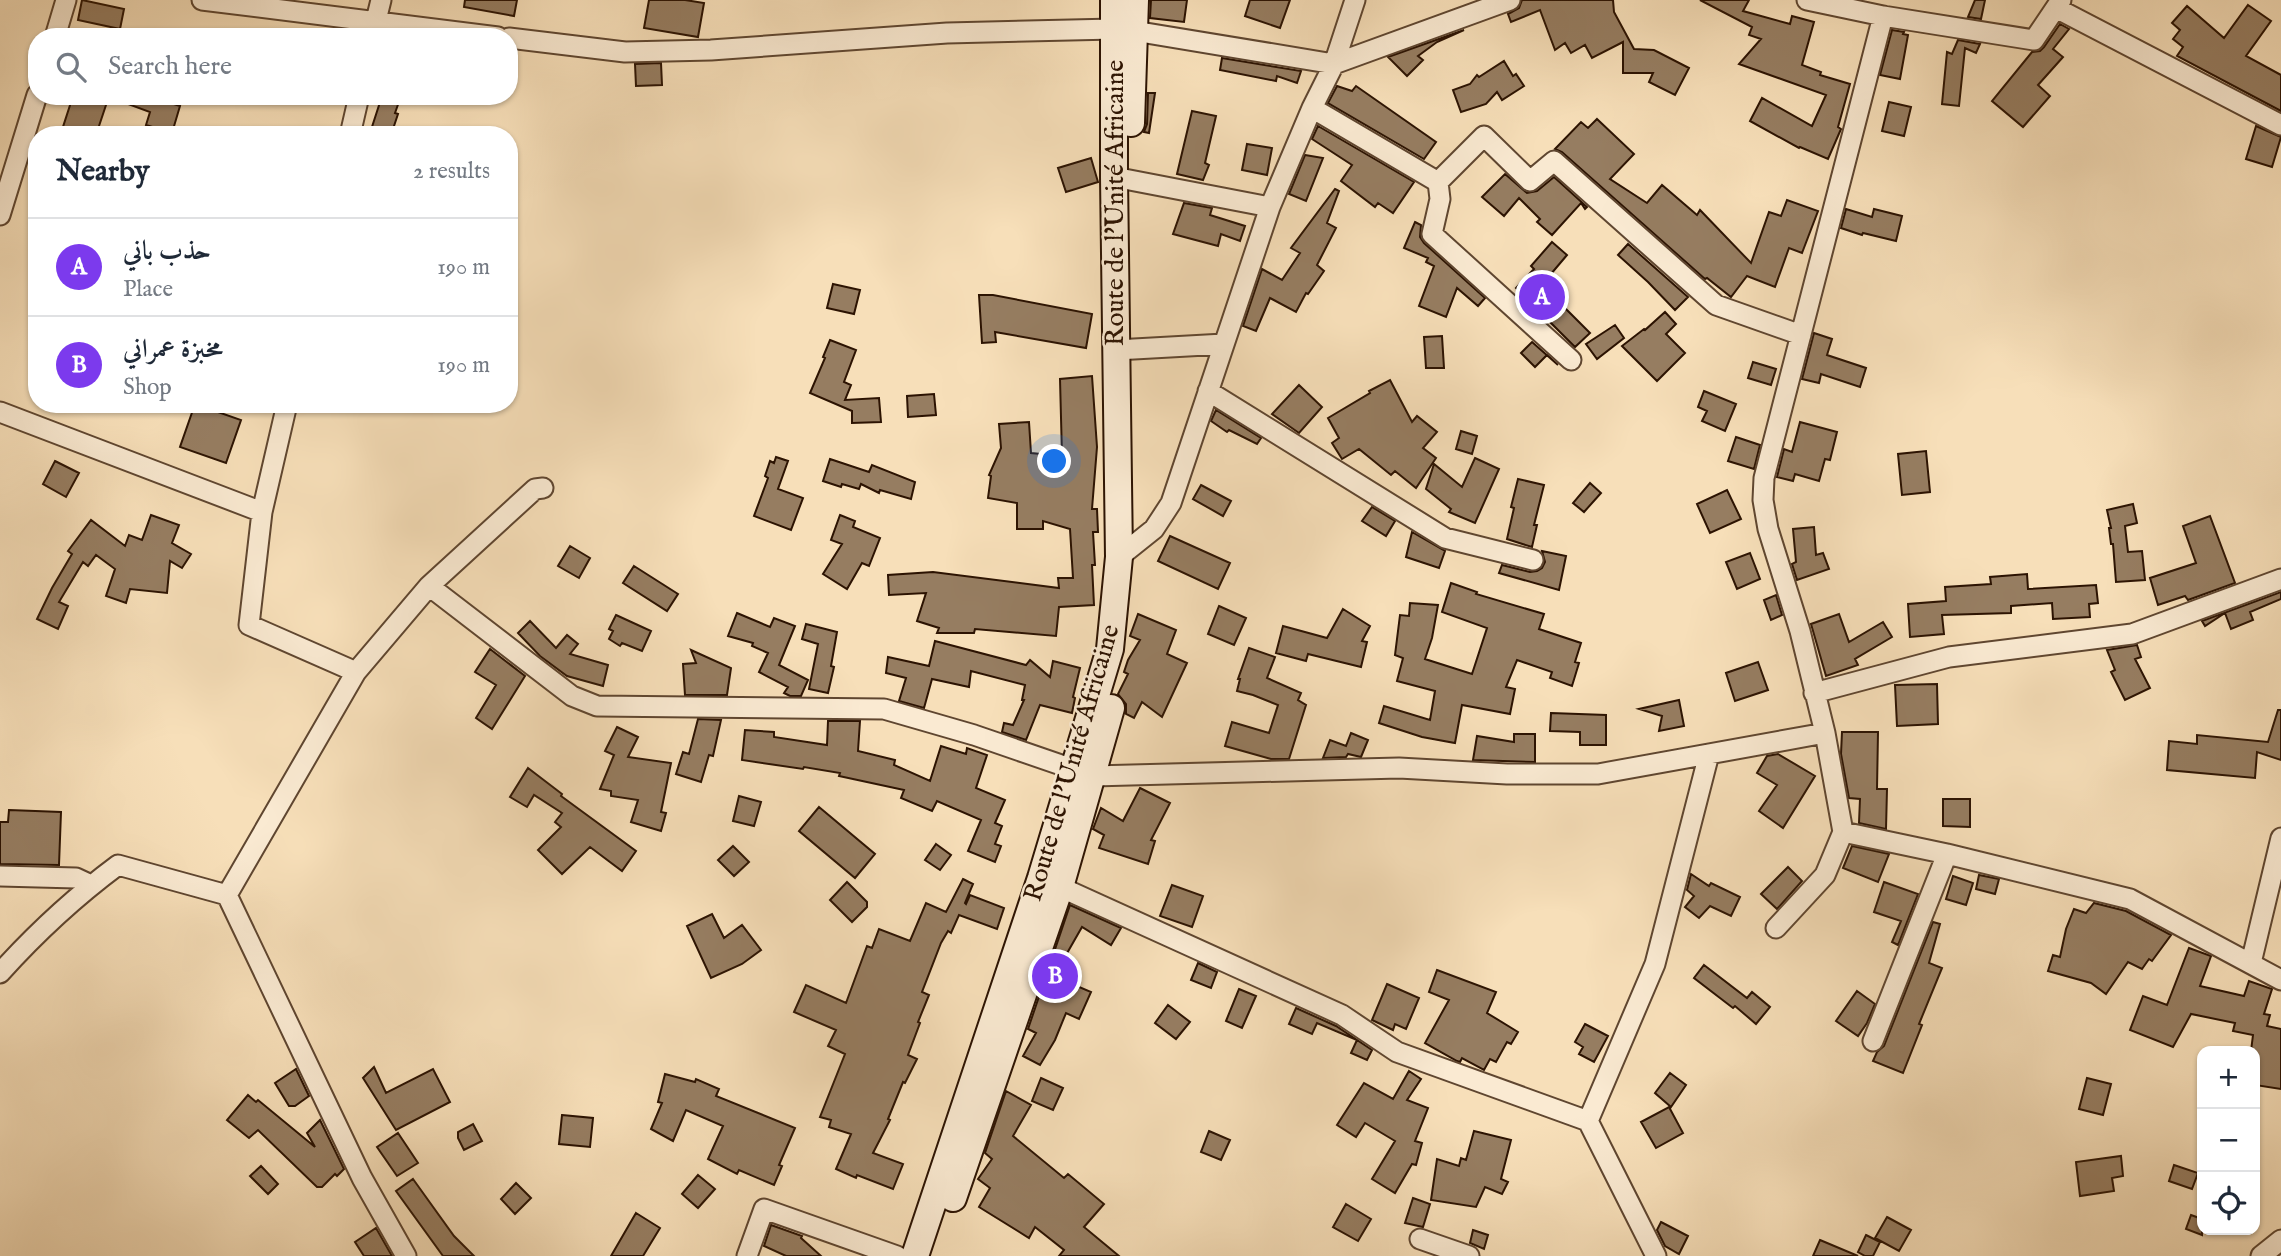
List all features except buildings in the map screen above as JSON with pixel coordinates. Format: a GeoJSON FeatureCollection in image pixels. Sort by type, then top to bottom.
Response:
{"type":"FeatureCollection","features":[{"type":"Feature","properties":{"kind":"main road","name":"Route de l'Unité Africaine"},"geometry":{"type":"LineString","coordinates":[[933,1256],[1060,887],[1110,649],[1126,593],[1128,550],[1122,178],[1123,11]]}},
{"type":"Feature","properties":{"kind":"main road","name":"Route de l'Unité Africaine"},"geometry":{"type":"LineString","coordinates":[[915,1256],[1041,878],[1084,773]]}},
{"type":"Feature","properties":{"kind":"street"},"geometry":{"type":"LineString","coordinates":[[58,28],[66,0]]}},
{"type":"Feature","properties":{"kind":"street"},"geometry":{"type":"LineString","coordinates":[[202,0],[368,28]]}},
{"type":"Feature","properties":{"kind":"street"},"geometry":{"type":"LineString","coordinates":[[374,28],[382,0]]}},
{"type":"Feature","properties":{"kind":"street"},"geometry":{"type":"LineString","coordinates":[[1128,550],[1154,529],[1171,503],[1270,207],[1312,108],[1334,64],[1355,0]]}},
{"type":"Feature","properties":{"kind":"street"},"geometry":{"type":"LineString","coordinates":[[518,39],[625,52],[711,50],[947,33],[1123,11],[1334,64],[1510,0]]}},
{"type":"Feature","properties":{"kind":"street"},"geometry":{"type":"LineString","coordinates":[[1807,0],[1883,16],[2034,40],[2059,4],[2281,125]]}},
{"type":"Feature","properties":{"kind":"street"},"geometry":{"type":"LineString","coordinates":[[1776,928],[1825,875],[1843,832],[1825,733],[1800,631],[1768,529],[1763,500],[1764,478],[1883,16]]}},
{"type":"Feature","properties":{"kind":"street"},"geometry":{"type":"LineString","coordinates":[[0,215],[34,105]]}},
{"type":"Feature","properties":{"kind":"street"},"geometry":{"type":"LineString","coordinates":[[351,126],[357,105]]}},
{"type":"Feature","properties":{"kind":"street"},"geometry":{"type":"LineString","coordinates":[[1312,108],[1438,182]]}},
{"type":"Feature","properties":{"kind":"street"},"geometry":{"type":"LineString","coordinates":[[1438,182],[1484,136],[1530,181],[1554,161],[1716,305],[1801,335]]}},
{"type":"Feature","properties":{"kind":"street"},"geometry":{"type":"LineString","coordinates":[[1122,178],[1270,207]]}},
{"type":"Feature","properties":{"kind":"street"},"geometry":{"type":"LineString","coordinates":[[1438,182],[1440,199],[1432,234],[1570,360]]}},
{"type":"Feature","properties":{"kind":"street"},"geometry":{"type":"LineString","coordinates":[[1124,349],[1224,344]]}},
{"type":"Feature","properties":{"kind":"street"},"geometry":{"type":"LineString","coordinates":[[1209,391],[1444,538],[1533,560]]}},
{"type":"Feature","properties":{"kind":"street"},"geometry":{"type":"LineString","coordinates":[[0,412],[262,512]]}},
{"type":"Feature","properties":{"kind":"street"},"geometry":{"type":"LineString","coordinates":[[285,413],[262,512],[249,625],[356,672]]}},
{"type":"Feature","properties":{"kind":"street"},"geometry":{"type":"LineString","coordinates":[[227,895],[356,672],[429,586],[535,489],[543,488]]}},
{"type":"Feature","properties":{"kind":"street"},"geometry":{"type":"LineString","coordinates":[[1814,692],[1949,657],[2132,634],[2281,579]]}},
{"type":"Feature","properties":{"kind":"street"},"geometry":{"type":"LineString","coordinates":[[429,586],[572,696],[597,706],[884,709],[974,735],[1084,773],[1399,768],[1507,774],[1598,774],[1825,733]]}},
{"type":"Feature","properties":{"kind":"street"},"geometry":{"type":"LineString","coordinates":[[1588,1121],[1654,964],[1709,754]]}},
{"type":"Feature","properties":{"kind":"street"},"geometry":{"type":"LineString","coordinates":[[1843,832],[1947,854],[2130,899],[2281,979]]}},
{"type":"Feature","properties":{"kind":"street"},"geometry":{"type":"LineString","coordinates":[[2251,962],[2281,838]]}},
{"type":"Feature","properties":{"kind":"street"},"geometry":{"type":"LineString","coordinates":[[1873,1041],[1947,854]]}},
{"type":"Feature","properties":{"kind":"street"},"geometry":{"type":"LineString","coordinates":[[0,974],[32,938],[118,865],[227,895],[362,1178],[406,1256]]}},
{"type":"Feature","properties":{"kind":"street"},"geometry":{"type":"LineString","coordinates":[[0,876],[76,878],[91,886]]}},
{"type":"Feature","properties":{"kind":"street"},"geometry":{"type":"LineString","coordinates":[[1060,887],[1342,1015],[1397,1052],[1588,1121],[1656,1256]]}},
{"type":"Feature","properties":{"kind":"street"},"geometry":{"type":"LineString","coordinates":[[747,1256],[764,1209],[897,1256]]}},
{"type":"Feature","properties":{"kind":"street"},"geometry":{"type":"LineString","coordinates":[[1420,1239],[1469,1256]]}},
{"type":"Feature","properties":{"kind":"street"},"geometry":{"type":"LineString","coordinates":[[2261,1256],[2281,1240]]}},
{"type":"Feature","properties":{"kind":"place","name":"حذب باني"},"geometry":{"type":"Point","coordinates":[1542,297]}},
{"type":"Feature","properties":{"kind":"place","name":"مخبزة عمراني"},"geometry":{"type":"Point","coordinates":[1055,976]}}]}
